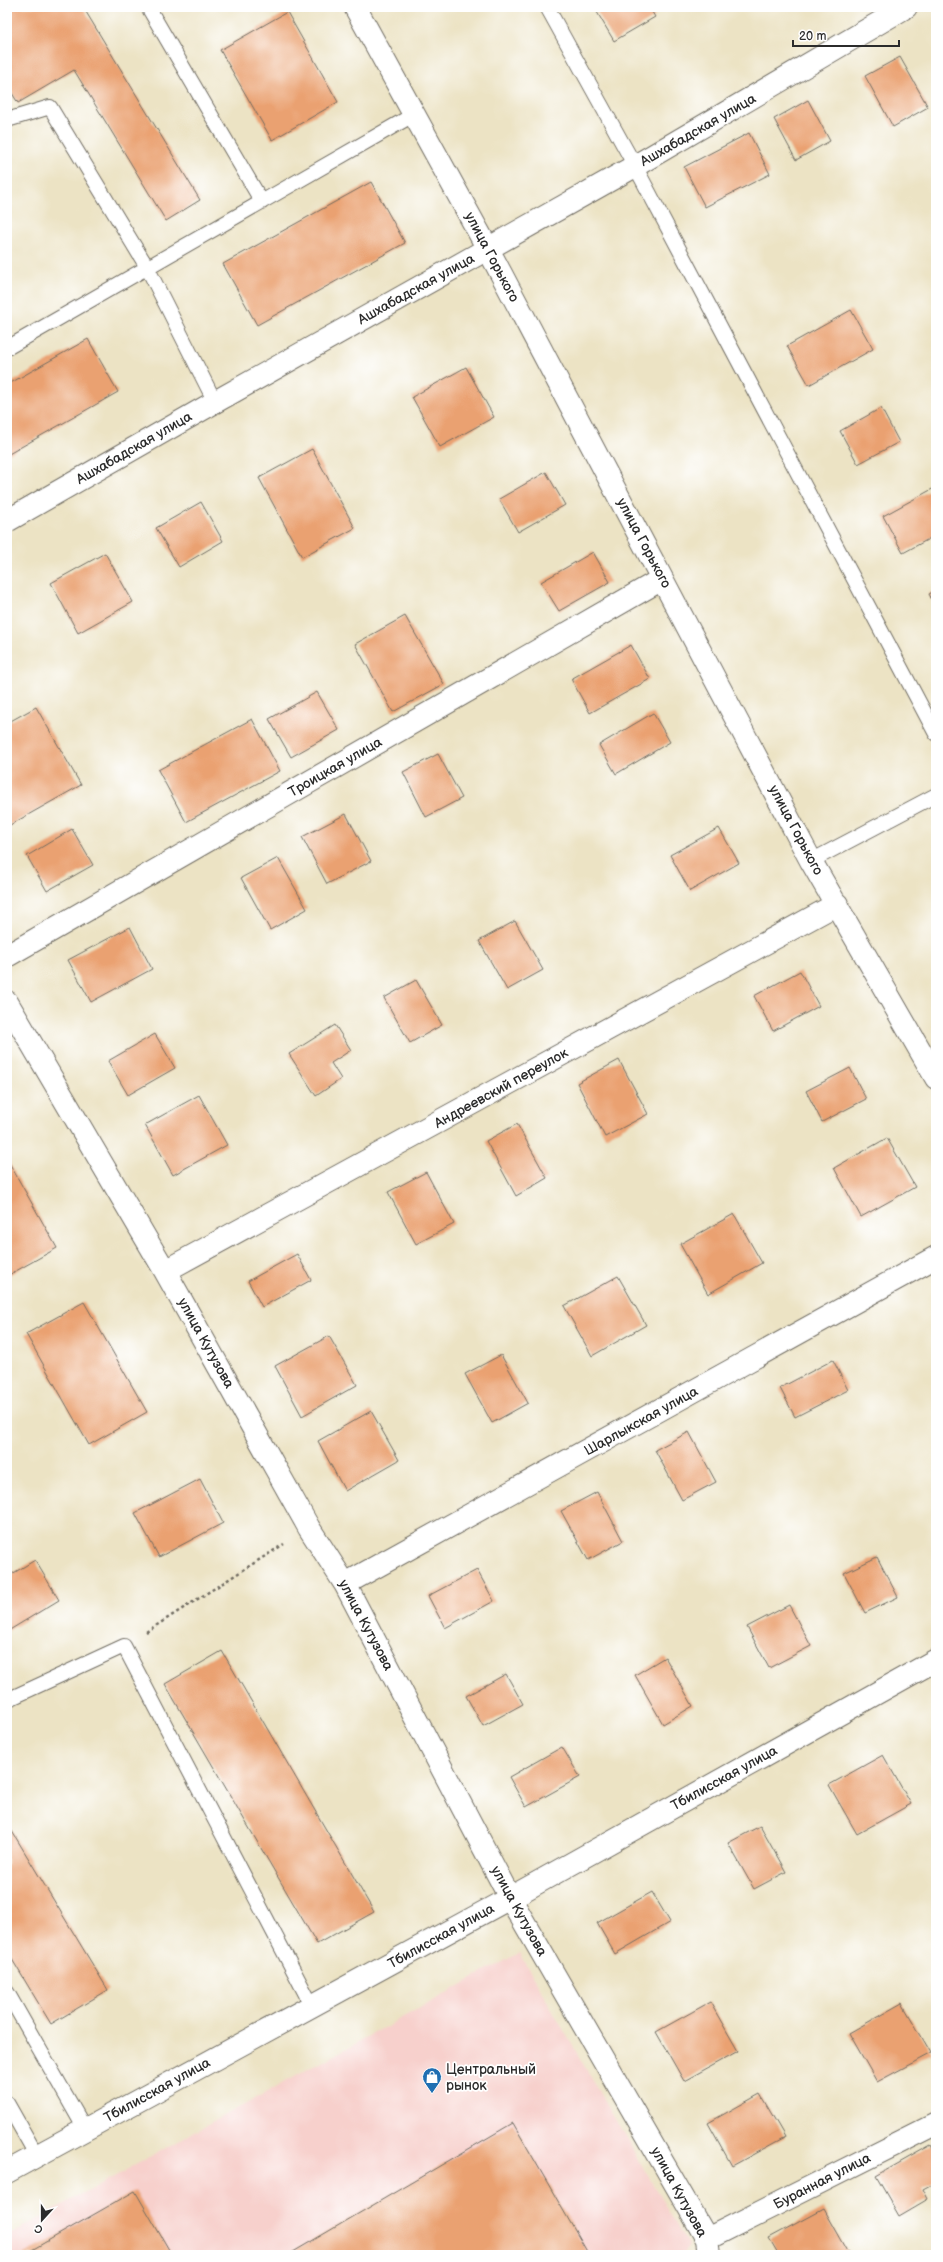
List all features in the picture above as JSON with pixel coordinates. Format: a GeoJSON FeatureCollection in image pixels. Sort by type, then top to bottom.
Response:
{"type":"FeatureCollection","features":[{"type":"Feature","properties":{"kind":"street","name":"улица Горького"},"geometry":{"type":"LineString","coordinates":[[355,7],[488,249],[811,861],[936,1078]]}},
{"type":"Feature","properties":{"kind":"street","name":"Ашхабадская улица"},"geometry":{"type":"LineString","coordinates":[[7,521],[215,402],[635,166],[906,7]]}},
{"type":"Feature","properties":{"kind":"street","name":"Троицкая улица"},"geometry":{"type":"LineString","coordinates":[[7,956],[662,579]]}},
{"type":"Feature","properties":{"kind":"street","name":"Андреевский переулок"},"geometry":{"type":"LineString","coordinates":[[165,1271],[837,904]]}},
{"type":"Feature","properties":{"kind":"street","name":"улица Кутузова"},"geometry":{"type":"LineString","coordinates":[[7,1002],[165,1271],[309,1528],[345,1584],[510,1898],[708,2247]]}},
{"type":"Feature","properties":{"kind":"street","name":"Шарлыкская улица"},"geometry":{"type":"LineString","coordinates":[[345,1584],[936,1257]]}},
{"type":"Feature","properties":{"kind":"street","name":"Тбилисская улица"},"geometry":{"type":"LineString","coordinates":[[7,2172],[510,1898],[936,1660]]}},
{"type":"Feature","properties":{"kind":"street","name":"Буранная улица"},"geometry":{"type":"LineString","coordinates":[[708,2247],[936,2124]]}},
{"type":"Feature","properties":{"kind":"lane"},"geometry":{"type":"LineString","coordinates":[[148,7],[262,202]]}},
{"type":"Feature","properties":{"kind":"lane"},"geometry":{"type":"LineString","coordinates":[[547,7],[635,166],[936,734]]}},
{"type":"Feature","properties":{"kind":"lane"},"geometry":{"type":"LineString","coordinates":[[7,120],[50,107],[147,268],[215,402]]}},
{"type":"Feature","properties":{"kind":"lane"},"geometry":{"type":"LineString","coordinates":[[7,348],[413,115]]}},
{"type":"Feature","properties":{"kind":"lane"},"geometry":{"type":"LineString","coordinates":[[811,861],[936,795]]}},
{"type":"Feature","properties":{"kind":"lane"},"geometry":{"type":"LineString","coordinates":[[7,1700],[124,1646],[312,2006]]}},
{"type":"Feature","properties":{"kind":"lane"},"geometry":{"type":"LineString","coordinates":[[7,1992],[86,2129]]}},
{"type":"Feature","properties":{"kind":"lane"},"geometry":{"type":"LineString","coordinates":[[7,2103],[37,2156]]}},
{"type":"Feature","properties":{"kind":"path"},"geometry":{"type":"LineString","coordinates":[[124,1646],[309,1528]]}},
{"type":"Feature","properties":{"kind":"shaded area","name":"Центральный рынок"},"geometry":{"type":"Polygon","coordinates":[[[519,1953],[688,2245],[683,2255],[7,2255],[7,2236],[519,1953]]]}},
{"type":"Feature","properties":{"kind":"building"},"geometry":{"type":"Polygon","coordinates":[[[7,7],[83,7],[200,200],[166,221],[74,70],[18,103],[7,85],[7,7]]]}},
{"type":"Feature","properties":{"kind":"building"},"geometry":{"type":"Polygon","coordinates":[[[594,7],[649,7],[655,17],[614,41],[594,7]]]}},
{"type":"Feature","properties":{"kind":"building"},"geometry":{"type":"Polygon","coordinates":[[[287,12],[338,102],[272,140],[220,50],[287,12]]]}},
{"type":"Feature","properties":{"kind":"building"},"geometry":{"type":"Polygon","coordinates":[[[900,57],[928,107],[893,127],[865,76],[900,57]]]}},
{"type":"Feature","properties":{"kind":"building"},"geometry":{"type":"Polygon","coordinates":[[[808,100],[830,141],[796,160],[774,119],[808,100]]]}},
{"type":"Feature","properties":{"kind":"building"},"geometry":{"type":"Polygon","coordinates":[[[749,133],[770,174],[705,207],[684,167],[749,133]]]}},
{"type":"Feature","properties":{"kind":"building"},"geometry":{"type":"Polygon","coordinates":[[[371,182],[405,243],[257,325],[223,264],[371,182]]]}},
{"type":"Feature","properties":{"kind":"building"},"geometry":{"type":"Polygon","coordinates":[[[851,310],[873,349],[809,385],[787,346],[851,310]]]}},
{"type":"Feature","properties":{"kind":"building"},"geometry":{"type":"Polygon","coordinates":[[[88,339],[118,392],[7,455],[7,385],[88,339]]]}},
{"type":"Feature","properties":{"kind":"building"},"geometry":{"type":"Polygon","coordinates":[[[466,367],[494,417],[440,447],[412,397],[466,367]]]}},
{"type":"Feature","properties":{"kind":"building"},"geometry":{"type":"Polygon","coordinates":[[[881,408],[899,442],[858,464],[840,431],[881,408]]]}},
{"type":"Feature","properties":{"kind":"building"},"geometry":{"type":"Polygon","coordinates":[[[312,449],[355,528],[302,557],[259,478],[312,449]]]}},
{"type":"Feature","properties":{"kind":"building"},"geometry":{"type":"Polygon","coordinates":[[[546,472],[565,505],[518,532],[499,499],[546,472]]]}},
{"type":"Feature","properties":{"kind":"building"},"geometry":{"type":"Polygon","coordinates":[[[936,487],[936,535],[903,553],[883,516],[936,487]]]}},
{"type":"Feature","properties":{"kind":"building"},"geometry":{"type":"Polygon","coordinates":[[[201,502],[223,541],[179,567],[156,528],[201,502]]]}},
{"type":"Feature","properties":{"kind":"building"},"geometry":{"type":"Polygon","coordinates":[[[593,552],[610,582],[559,611],[541,582],[593,552]]]}},
{"type":"Feature","properties":{"kind":"building"},"geometry":{"type":"Polygon","coordinates":[[[105,553],[133,602],[78,633],[51,583],[105,553]]]}},
{"type":"Feature","properties":{"kind":"building"},"geometry":{"type":"Polygon","coordinates":[[[936,590],[936,608],[929,594],[936,590]]]}},
{"type":"Feature","properties":{"kind":"building"},"geometry":{"type":"Polygon","coordinates":[[[405,616],[444,684],[393,712],[355,644],[405,616]]]}},
{"type":"Feature","properties":{"kind":"building"},"geometry":{"type":"Polygon","coordinates":[[[631,645],[650,679],[590,713],[571,679],[631,645]]]}},
{"type":"Feature","properties":{"kind":"building"},"geometry":{"type":"Polygon","coordinates":[[[317,692],[339,730],[291,757],[269,719],[317,692]]]}},
{"type":"Feature","properties":{"kind":"building"},"geometry":{"type":"Polygon","coordinates":[[[36,707],[81,785],[10,825],[7,820],[7,723],[36,707]]]}},
{"type":"Feature","properties":{"kind":"building"},"geometry":{"type":"Polygon","coordinates":[[[653,713],[670,742],[616,774],[599,745],[653,713]]]}},
{"type":"Feature","properties":{"kind":"building"},"geometry":{"type":"Polygon","coordinates":[[[252,719],[280,771],[186,822],[158,770],[252,719]]]}},
{"type":"Feature","properties":{"kind":"building"},"geometry":{"type":"Polygon","coordinates":[[[438,754],[462,798],[426,817],[403,772],[438,754]]]}},
{"type":"Feature","properties":{"kind":"building"},"geometry":{"type":"Polygon","coordinates":[[[346,814],[371,861],[327,884],[302,837],[346,814]]]}},
{"type":"Feature","properties":{"kind":"building"},"geometry":{"type":"Polygon","coordinates":[[[719,828],[739,863],[690,891],[670,855],[719,828]]]}},
{"type":"Feature","properties":{"kind":"building"},"geometry":{"type":"Polygon","coordinates":[[[72,829],[93,865],[47,891],[27,856],[72,829]]]}},
{"type":"Feature","properties":{"kind":"building"},"geometry":{"type":"Polygon","coordinates":[[[278,858],[307,909],[270,930],[241,878],[278,858]]]}},
{"type":"Feature","properties":{"kind":"building"},"geometry":{"type":"Polygon","coordinates":[[[515,921],[543,970],[507,990],[479,941],[515,921]]]}},
{"type":"Feature","properties":{"kind":"building"},"geometry":{"type":"Polygon","coordinates":[[[130,927],[152,969],[91,1002],[68,960],[130,927]]]}},
{"type":"Feature","properties":{"kind":"building"},"geometry":{"type":"Polygon","coordinates":[[[800,971],[819,1006],[773,1031],[754,996],[800,971]]]}},
{"type":"Feature","properties":{"kind":"building"},"geometry":{"type":"Polygon","coordinates":[[[416,980],[442,1025],[410,1043],[384,998],[416,980]]]}},
{"type":"Feature","properties":{"kind":"building"},"geometry":{"type":"Polygon","coordinates":[[[335,1025],[351,1050],[331,1063],[341,1079],[316,1096],[289,1054],[335,1025]]]}},
{"type":"Feature","properties":{"kind":"building"},"geometry":{"type":"Polygon","coordinates":[[[155,1034],[175,1068],[128,1095],[108,1061],[155,1034]]]}},
{"type":"Feature","properties":{"kind":"building"},"geometry":{"type":"Polygon","coordinates":[[[619,1060],[648,1114],[605,1137],[577,1083],[619,1060]]]}},
{"type":"Feature","properties":{"kind":"building"},"geometry":{"type":"Polygon","coordinates":[[[850,1068],[866,1099],[822,1122],[806,1091],[850,1068]]]}},
{"type":"Feature","properties":{"kind":"building"},"geometry":{"type":"Polygon","coordinates":[[[199,1095],[227,1145],[173,1175],[145,1125],[199,1095]]]}},
{"type":"Feature","properties":{"kind":"building"},"geometry":{"type":"Polygon","coordinates":[[[517,1124],[547,1178],[516,1196],[486,1141],[517,1124]]]}},
{"type":"Feature","properties":{"kind":"building"},"geometry":{"type":"Polygon","coordinates":[[[887,1138],[915,1187],[861,1217],[834,1168],[887,1138]]]}},
{"type":"Feature","properties":{"kind":"building"},"geometry":{"type":"Polygon","coordinates":[[[7,1159],[57,1248],[7,1276],[7,1159]]]}},
{"type":"Feature","properties":{"kind":"building"},"geometry":{"type":"Polygon","coordinates":[[[426,1172],[454,1224],[416,1244],[388,1192],[426,1172]]]}},
{"type":"Feature","properties":{"kind":"building"},"geometry":{"type":"Polygon","coordinates":[[[734,1214],[762,1263],[708,1294],[680,1244],[734,1214]]]}},
{"type":"Feature","properties":{"kind":"building"},"geometry":{"type":"Polygon","coordinates":[[[297,1254],[311,1280],[262,1307],[248,1281],[297,1254]]]}},
{"type":"Feature","properties":{"kind":"building"},"geometry":{"type":"Polygon","coordinates":[[[618,1276],[646,1325],[592,1356],[564,1306],[618,1276]]]}},
{"type":"Feature","properties":{"kind":"building"},"geometry":{"type":"Polygon","coordinates":[[[84,1302],[147,1412],[89,1445],[26,1334],[84,1302]]]}},
{"type":"Feature","properties":{"kind":"building"},"geometry":{"type":"Polygon","coordinates":[[[329,1336],[357,1385],[302,1416],[275,1366],[329,1336]]]}},
{"type":"Feature","properties":{"kind":"building"},"geometry":{"type":"Polygon","coordinates":[[[501,1355],[528,1403],[492,1423],[465,1374],[501,1355]]]}},
{"type":"Feature","properties":{"kind":"building"},"geometry":{"type":"Polygon","coordinates":[[[833,1360],[848,1390],[795,1417],[780,1388],[833,1360]]]}},
{"type":"Feature","properties":{"kind":"building"},"geometry":{"type":"Polygon","coordinates":[[[371,1411],[399,1460],[345,1491],[318,1441],[371,1411]]]}},
{"type":"Feature","properties":{"kind":"building"},"geometry":{"type":"Polygon","coordinates":[[[689,1432],[716,1482],[682,1500],[655,1450],[689,1432]]]}},
{"type":"Feature","properties":{"kind":"building"},"geometry":{"type":"Polygon","coordinates":[[[200,1479],[223,1523],[159,1557],[135,1513],[200,1479]]]}},
{"type":"Feature","properties":{"kind":"building"},"geometry":{"type":"Polygon","coordinates":[[[597,1492],[623,1541],[588,1560],[561,1511],[597,1492]]]}},
{"type":"Feature","properties":{"kind":"building"},"geometry":{"type":"Polygon","coordinates":[[[877,1557],[898,1597],[865,1613],[844,1573],[877,1557]]]}},
{"type":"Feature","properties":{"kind":"building"},"geometry":{"type":"Polygon","coordinates":[[[35,1560],[59,1600],[8,1631],[7,1577],[35,1560]]]}},
{"type":"Feature","properties":{"kind":"building"},"geometry":{"type":"Polygon","coordinates":[[[477,1570],[494,1601],[445,1628],[428,1596],[477,1570]]]}},
{"type":"Feature","properties":{"kind":"building"},"geometry":{"type":"Polygon","coordinates":[[[789,1605],[811,1646],[769,1668],[747,1627],[789,1605]]]}},
{"type":"Feature","properties":{"kind":"building"},"geometry":{"type":"Polygon","coordinates":[[[222,1651],[374,1912],[317,1944],[165,1684],[222,1651]]]}},
{"type":"Feature","properties":{"kind":"building"},"geometry":{"type":"Polygon","coordinates":[[[665,1657],[693,1706],[663,1724],[635,1675],[665,1657]]]}},
{"type":"Feature","properties":{"kind":"building"},"geometry":{"type":"Polygon","coordinates":[[[506,1674],[523,1704],[483,1726],[466,1696],[506,1674]]]}},
{"type":"Feature","properties":{"kind":"building"},"geometry":{"type":"Polygon","coordinates":[[[562,1747],[580,1777],[526,1807],[509,1777],[562,1747]]]}},
{"type":"Feature","properties":{"kind":"building"},"geometry":{"type":"Polygon","coordinates":[[[883,1755],[911,1804],[857,1834],[829,1785],[883,1755]]]}},
{"type":"Feature","properties":{"kind":"building"},"geometry":{"type":"Polygon","coordinates":[[[7,1823],[108,1990],[51,2024],[7,1951],[7,1823]]]}},
{"type":"Feature","properties":{"kind":"building"},"geometry":{"type":"Polygon","coordinates":[[[760,1826],[786,1872],[754,1889],[728,1843],[760,1826]]]}},
{"type":"Feature","properties":{"kind":"building"},"geometry":{"type":"Polygon","coordinates":[[[652,1892],[670,1922],[615,1954],[597,1923],[652,1892]]]}},
{"type":"Feature","properties":{"kind":"building"},"geometry":{"type":"Polygon","coordinates":[[[710,2002],[738,2051],[684,2081],[656,2032],[710,2002]]]}},
{"type":"Feature","properties":{"kind":"building"},"geometry":{"type":"Polygon","coordinates":[[[902,2003],[931,2053],[877,2082],[849,2033],[902,2003]]]}},
{"type":"Feature","properties":{"kind":"building"},"geometry":{"type":"Polygon","coordinates":[[[760,2094],[785,2137],[732,2166],[708,2123],[760,2094]]]}},
{"type":"Feature","properties":{"kind":"building"},"geometry":{"type":"Polygon","coordinates":[[[513,2123],[589,2255],[288,2255],[513,2123]]]}},
{"type":"Feature","properties":{"kind":"building"},"geometry":{"type":"Polygon","coordinates":[[[931,2145],[936,2155],[936,2182],[923,2189],[928,2199],[899,2216],[876,2176],[931,2145]]]}},
{"type":"Feature","properties":{"kind":"building"},"geometry":{"type":"Polygon","coordinates":[[[135,2191],[172,2255],[23,2255],[135,2191]]]}},
{"type":"Feature","properties":{"kind":"building"},"geometry":{"type":"Polygon","coordinates":[[[823,2209],[849,2255],[779,2255],[769,2238],[823,2209]]]}},
{"type":"Feature","properties":{"kind":"place","name":"Центральный рынок"},"geometry":{"type":"Point","coordinates":[432,2094]}}]}
